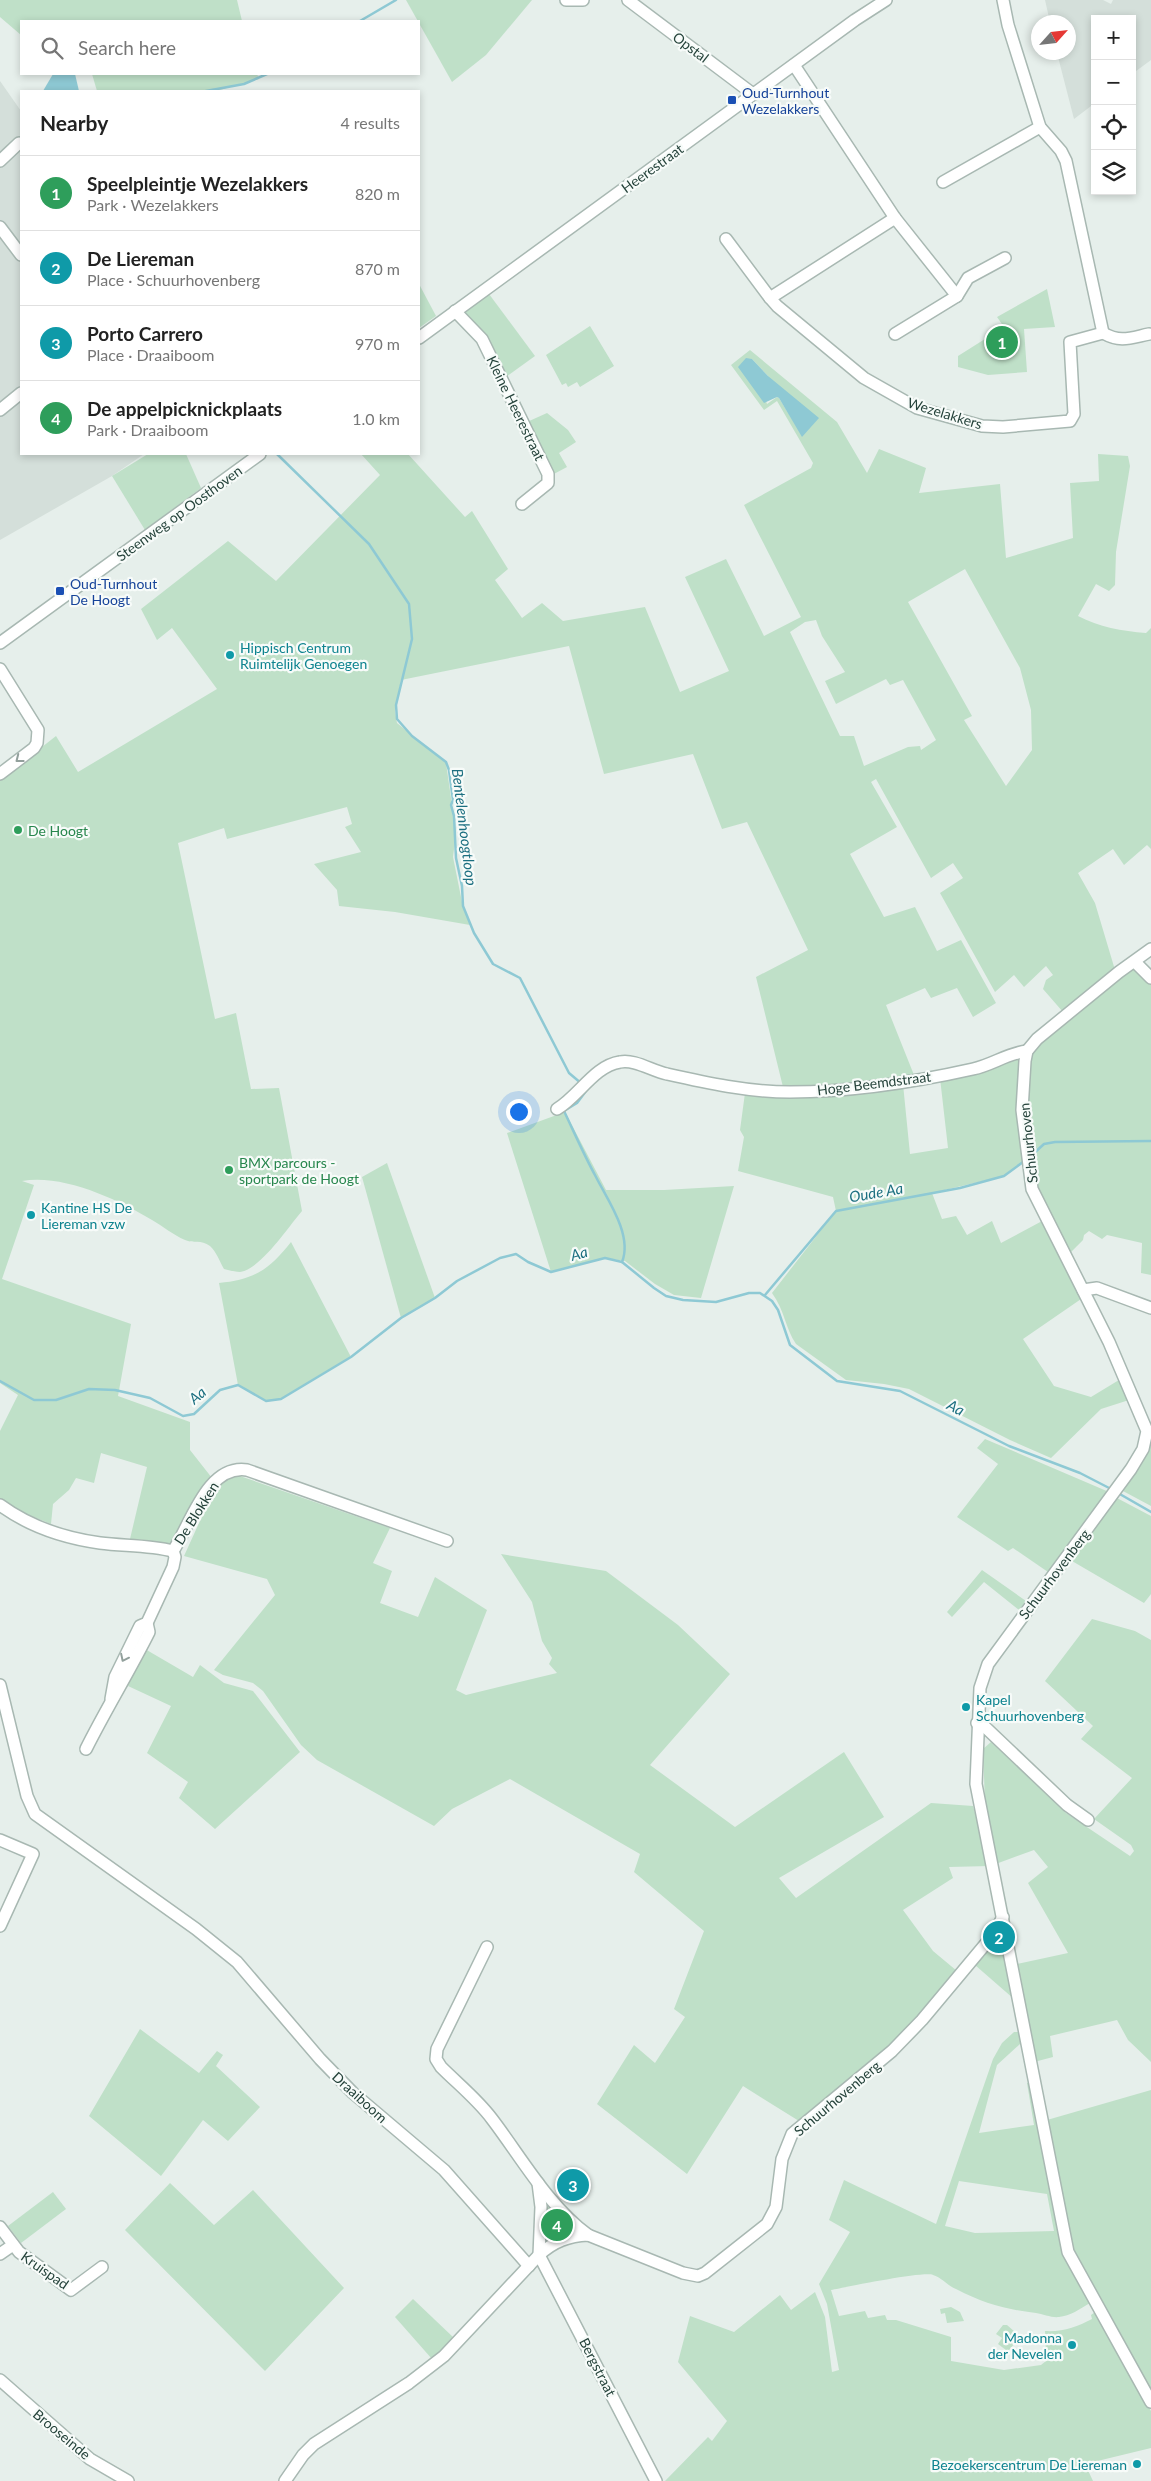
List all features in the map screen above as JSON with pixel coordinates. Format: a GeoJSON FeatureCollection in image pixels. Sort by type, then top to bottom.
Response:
{"type":"FeatureCollection","features":[{"type":"Feature","properties":{"kind":"street"},"geometry":{"type":"LineString","coordinates":[[566,0],[583,0]]}},
{"type":"Feature","properties":{"kind":"street","name":"Opstal"},"geometry":{"type":"LineString","coordinates":[[628,0],[753,94]]}},
{"type":"Feature","properties":{"kind":"street","name":"Heerestraat"},"geometry":{"type":"LineString","coordinates":[[420,337],[753,94],[886,0]]}},
{"type":"Feature","properties":{"kind":"street"},"geometry":{"type":"LineString","coordinates":[[1003,0],[1008,25],[1040,128],[1061,151],[1066,161],[1104,333]]}},
{"type":"Feature","properties":{"kind":"street"},"geometry":{"type":"LineString","coordinates":[[794,65],[895,218],[957,296]]}},
{"type":"Feature","properties":{"kind":"street"},"geometry":{"type":"LineString","coordinates":[[943,182],[1040,128]]}},
{"type":"Feature","properties":{"kind":"street"},"geometry":{"type":"LineString","coordinates":[[0,161],[19,143]]}},
{"type":"Feature","properties":{"kind":"street"},"geometry":{"type":"LineString","coordinates":[[770,298],[895,218]]}},
{"type":"Feature","properties":{"kind":"street"},"geometry":{"type":"LineString","coordinates":[[0,227],[20,254]]}},
{"type":"Feature","properties":{"kind":"street","name":"Wezelakkers"},"geometry":{"type":"LineString","coordinates":[[726,239],[777,306],[866,380],[917,408],[982,426],[1003,427],[1070,421],[1074,414],[1070,342],[1104,333],[1115,339],[1123,340],[1148,334]]}},
{"type":"Feature","properties":{"kind":"street"},"geometry":{"type":"LineString","coordinates":[[895,334],[957,296],[968,278],[1005,258]]}},
{"type":"Feature","properties":{"kind":"street","name":"Kleine Heerestraat"},"geometry":{"type":"LineString","coordinates":[[455,311],[482,339],[548,474],[548,482],[522,504]]}},
{"type":"Feature","properties":{"kind":"street"},"geometry":{"type":"LineString","coordinates":[[0,410],[20,394]]}},
{"type":"Feature","properties":{"kind":"street","name":"Steenweg op Oosthoven"},"geometry":{"type":"LineString","coordinates":[[0,643],[259,455]]}},
{"type":"Feature","properties":{"kind":"street"},"geometry":{"type":"LineString","coordinates":[[0,669],[38,730],[37,743],[0,774]]}},
{"type":"Feature","properties":{"kind":"street"},"geometry":{"type":"LineString","coordinates":[[1027,1051],[1037,1039],[1118,972],[1135,962],[1151,949]]}},
{"type":"Feature","properties":{"kind":"street"},"geometry":{"type":"LineString","coordinates":[[1135,962],[1151,978]]}},
{"type":"Feature","properties":{"kind":"street","name":"Hoge Beemdstraat"},"geometry":{"type":"LineString","coordinates":[[557,1109],[571,1099],[603,1069],[622,1061],[664,1074],[726,1086],[760,1091],[791,1092],[856,1088],[975,1069],[1018,1052],[1027,1051]]}},
{"type":"Feature","properties":{"kind":"street","name":"Schuurhoven"},"geometry":{"type":"LineString","coordinates":[[1027,1051],[1022,1110],[1032,1189],[1109,1342],[1149,1430]]}},
{"type":"Feature","properties":{"kind":"street"},"geometry":{"type":"LineString","coordinates":[[1082,1290],[1097,1288],[1151,1308]]}},
{"type":"Feature","properties":{"kind":"street","name":"Schuurhovenberg"},"geometry":{"type":"LineString","coordinates":[[1149,1430],[1143,1449],[1115,1491],[988,1664],[980,1688],[977,1723],[976,1784],[1068,2252],[1151,2402]]}},
{"type":"Feature","properties":{"kind":"street","name":"De Blokken"},"geometry":{"type":"LineString","coordinates":[[0,1506],[23,1522],[65,1536],[99,1543],[173,1551],[209,1487],[218,1477],[238,1468],[447,1541]]}},
{"type":"Feature","properties":{"kind":"street"},"geometry":{"type":"LineString","coordinates":[[86,1749],[111,1699],[115,1677],[140,1626],[147,1623],[173,1567],[175,1557],[173,1551]]}},
{"type":"Feature","properties":{"kind":"street","name":"Draaiboom"},"geometry":{"type":"LineString","coordinates":[[0,1686],[27,1796],[35,1814],[217,1944],[255,1981],[320,2059],[353,2093],[444,2170],[529,2266]]}},
{"type":"Feature","properties":{"kind":"street"},"geometry":{"type":"LineString","coordinates":[[977,1723],[985,1727],[1060,1799],[1088,1820]]}},
{"type":"Feature","properties":{"kind":"street"},"geometry":{"type":"LineString","coordinates":[[0,1840],[33,1854],[0,1926]]}},
{"type":"Feature","properties":{"kind":"street","name":"Schuurhovenberg"},"geometry":{"type":"LineString","coordinates":[[588,2235],[683,2273],[698,2276],[705,2273],[767,2224],[773,2215],[776,2207],[782,2158],[792,2134],[892,2051],[922,2020],[993,1935],[1003,1917]]}},
{"type":"Feature","properties":{"kind":"street"},"geometry":{"type":"LineString","coordinates":[[487,1947],[437,2049],[436,2059],[441,2067],[491,2118],[538,2181],[572,2222],[588,2235]]}},
{"type":"Feature","properties":{"kind":"street"},"geometry":{"type":"LineString","coordinates":[[538,2181],[541,2207],[539,2254]]}},
{"type":"Feature","properties":{"kind":"street","name":"Kruispad"},"geometry":{"type":"LineString","coordinates":[[0,2227],[13,2245],[25,2257],[70,2290],[102,2267]]}},
{"type":"Feature","properties":{"kind":"street"},"geometry":{"type":"LineString","coordinates":[[285,2481],[303,2454],[314,2444],[409,2383],[444,2356],[539,2254],[557,2242],[574,2236],[588,2235]]}},
{"type":"Feature","properties":{"kind":"street","name":"Kruispad"},"geometry":{"type":"LineString","coordinates":[[0,2254],[13,2245]]}},
{"type":"Feature","properties":{"kind":"street","name":"Bergstraat"},"geometry":{"type":"LineString","coordinates":[[539,2254],[656,2481]]}},
{"type":"Feature","properties":{"kind":"street","name":"Brooseinde"},"geometry":{"type":"LineString","coordinates":[[0,2380],[90,2459],[128,2481]]}},
{"type":"Feature","properties":{"kind":"shaded area"},"geometry":{"type":"Polygon","coordinates":[[[1045,0],[1103,0],[1111,4],[1113,0],[1151,0],[1151,60],[1136,71],[1136,15],[1091,15],[1091,106],[1074,119],[1059,60],[1076,60],[1076,15],[1048,15],[1045,0]]]}},
{"type":"Feature","properties":{"kind":"shaded area"},"geometry":{"type":"Polygon","coordinates":[[[0,81],[20,110],[20,455],[143,455],[112,476],[0,540],[0,81]]]}},
{"type":"Feature","properties":{"kind":"green space"},"geometry":{"type":"Polygon","coordinates":[[[0,0],[237,0],[242,20],[20,20],[20,34],[0,17],[0,0]]]}},
{"type":"Feature","properties":{"kind":"green space"},"geometry":{"type":"Polygon","coordinates":[[[406,0],[532,0],[486,55],[452,82],[420,25],[420,20],[417,20],[406,0]]]}},
{"type":"Feature","properties":{"kind":"green space"},"geometry":{"type":"Polygon","coordinates":[[[92,75],[257,75],[259,79],[220,90],[97,90],[92,75]]]}},
{"type":"Feature","properties":{"kind":"green space"},"geometry":{"type":"Polygon","coordinates":[[[420,286],[436,316],[420,327],[420,286]]]}},
{"type":"Feature","properties":{"kind":"green space"},"geometry":{"type":"Polygon","coordinates":[[[1047,289],[1055,327],[1024,329],[1027,372],[988,375],[958,367],[958,356],[1004,327],[997,317],[1047,289]]]}},
{"type":"Feature","properties":{"kind":"green space"},"geometry":{"type":"Polygon","coordinates":[[[489,294],[535,356],[506,377],[464,313],[489,294]]]}},
{"type":"Feature","properties":{"kind":"green space"},"geometry":{"type":"Polygon","coordinates":[[[590,326],[614,366],[580,387],[577,382],[568,387],[566,383],[562,385],[546,355],[590,326]]]}},
{"type":"Feature","properties":{"kind":"green space"},"geometry":{"type":"Polygon","coordinates":[[[750,350],[837,422],[867,473],[879,449],[926,468],[919,493],[1000,484],[1006,558],[1073,538],[1070,483],[1099,481],[1098,454],[1128,456],[1130,466],[1116,552],[1115,585],[1109,591],[1096,584],[1078,616],[1102,626],[1119,630],[1146,633],[1151,628],[1151,849],[1147,845],[1124,865],[1113,849],[1078,873],[1095,903],[1115,970],[1063,1012],[1043,989],[1046,980],[1053,975],[1046,966],[1024,987],[1014,975],[995,992],[940,893],[963,878],[953,863],[931,878],[876,779],[871,782],[897,827],[850,854],[884,917],[915,907],[937,951],[961,940],[996,1003],[973,1017],[957,988],[931,998],[925,988],[886,1005],[914,1075],[847,1085],[783,1087],[756,977],[808,950],[747,822],[722,829],[693,754],[604,774],[569,646],[401,680],[395,711],[397,723],[446,763],[456,833],[453,857],[463,907],[470,925],[395,912],[339,906],[337,890],[314,864],[361,852],[345,827],[352,824],[347,807],[227,839],[224,828],[178,843],[215,1019],[236,1013],[251,1089],[279,1088],[302,1211],[265,1256],[248,1269],[238,1272],[224,1269],[214,1251],[207,1244],[181,1238],[123,1204],[89,1190],[55,1181],[22,1181],[34,1185],[2,1279],[131,1324],[118,1396],[190,1422],[190,1450],[212,1478],[174,1542],[170,1545],[130,1539],[147,1467],[101,1453],[94,1483],[76,1478],[69,1490],[53,1504],[51,1524],[12,1508],[0,1500],[0,1431],[18,1395],[0,1383],[0,780],[56,736],[78,772],[217,689],[172,628],[157,640],[141,609],[228,541],[276,581],[380,475],[362,455],[409,455],[465,517],[472,511],[508,569],[495,580],[522,618],[542,603],[563,621],[645,607],[680,692],[729,671],[685,577],[726,559],[764,636],[801,617],[744,505],[811,468],[813,463],[777,401],[764,410],[731,365],[750,350]],[[752,359],[767,404],[777,397],[779,398],[803,437],[768,376],[752,359]],[[965,569],[908,602],[972,716],[964,720],[1006,786],[1032,750],[1031,710],[1020,668],[965,569]],[[816,620],[805,622],[790,632],[840,736],[854,736],[864,766],[908,747],[920,746],[921,750],[936,740],[903,680],[890,685],[886,679],[836,704],[825,681],[845,672],[822,636],[816,620]]]}},
{"type":"Feature","properties":{"kind":"green space"},"geometry":{"type":"Polygon","coordinates":[[[547,413],[568,430],[576,442],[559,453],[567,467],[552,475],[527,422],[547,413]]]}},
{"type":"Feature","properties":{"kind":"green space"},"geometry":{"type":"Polygon","coordinates":[[[146,455],[186,455],[201,488],[145,530],[112,476],[146,455]]]}},
{"type":"Feature","properties":{"kind":"green space"},"geometry":{"type":"Polygon","coordinates":[[[1138,969],[1151,981],[1151,1275],[1141,1273],[1142,1243],[1107,1235],[1102,1239],[1089,1231],[1068,1255],[1039,1194],[1032,1169],[1027,1135],[1028,1083],[1032,1050],[1130,970],[1138,969]]]}},
{"type":"Feature","properties":{"kind":"green space"},"geometry":{"type":"Polygon","coordinates":[[[1019,1058],[1017,1103],[1023,1162],[1004,1176],[932,1193],[942,1219],[956,1216],[967,1235],[992,1221],[1001,1243],[1044,1220],[1084,1297],[1023,1339],[1054,1386],[1091,1397],[1119,1380],[1129,1400],[1101,1409],[1051,1458],[1010,1440],[909,1389],[846,1380],[796,1344],[789,1332],[780,1306],[772,1293],[836,1211],[833,1197],[738,1171],[744,1137],[740,1130],[745,1093],[903,1084],[910,1154],[948,1148],[940,1078],[1019,1058]]]}},
{"type":"Feature","properties":{"kind":"green space"},"geometry":{"type":"Polygon","coordinates":[[[565,1112],[606,1190],[664,1190],[734,1186],[701,1298],[674,1295],[655,1284],[625,1261],[605,1258],[551,1272],[507,1133],[565,1112]]]}},
{"type":"Feature","properties":{"kind":"green space"},"geometry":{"type":"Polygon","coordinates":[[[387,1163],[435,1298],[401,1318],[362,1177],[387,1163]]]}},
{"type":"Feature","properties":{"kind":"green space"},"geometry":{"type":"Polygon","coordinates":[[[291,1242],[351,1357],[281,1399],[266,1401],[238,1385],[219,1283],[242,1279],[260,1272],[276,1259],[291,1242]]]}},
{"type":"Feature","properties":{"kind":"green space"},"geometry":{"type":"Polygon","coordinates":[[[1151,1434],[1151,1506],[1123,1491],[1150,1449],[1149,1435],[1151,1434]]]}},
{"type":"Feature","properties":{"kind":"green space"},"geometry":{"type":"Polygon","coordinates":[[[985,1439],[1109,1492],[1048,1572],[1013,1548],[1008,1551],[957,1517],[998,1464],[977,1448],[985,1439]]]}},
{"type":"Feature","properties":{"kind":"green space"},"geometry":{"type":"Polygon","coordinates":[[[237,1475],[390,1528],[373,1563],[392,1571],[380,1603],[418,1617],[435,1577],[487,1610],[456,1690],[466,1695],[557,1673],[549,1664],[552,1658],[542,1641],[532,1602],[501,1554],[606,1571],[678,1625],[730,1674],[650,1765],[735,1827],[844,1752],[884,1817],[779,1878],[796,1898],[931,1803],[973,1806],[990,1866],[949,1867],[953,1878],[903,1910],[933,1951],[957,1971],[897,2039],[848,2082],[799,2121],[743,2086],[687,2174],[597,2104],[634,2045],[655,2063],[685,2017],[674,2009],[704,1931],[634,1872],[640,1854],[510,1779],[452,1809],[434,1826],[317,1760],[301,1745],[263,1691],[253,1683],[223,1675],[214,1670],[275,1595],[267,1579],[184,1556],[210,1499],[223,1482],[237,1475]]]}},
{"type":"Feature","properties":{"kind":"green space"},"geometry":{"type":"Polygon","coordinates":[[[1115,1497],[1151,1516],[1151,1594],[1144,1603],[1072,1561],[1115,1497]]]}},
{"type":"Feature","properties":{"kind":"green space"},"geometry":{"type":"Polygon","coordinates":[[[982,1570],[1026,1601],[1019,1610],[984,1582],[952,1617],[947,1612],[982,1570]]]}},
{"type":"Feature","properties":{"kind":"green space"},"geometry":{"type":"Polygon","coordinates":[[[1092,1619],[1135,1631],[1151,1640],[1151,2062],[1128,2040],[1117,2020],[1050,2036],[1053,2057],[1034,2062],[1017,1964],[1068,1953],[1028,1883],[1048,1867],[1034,1850],[993,1865],[986,1830],[983,1749],[991,1742],[1066,1813],[1130,1856],[1134,1851],[1131,1845],[1094,1819],[1132,1778],[1081,1739],[1093,1726],[1045,1681],[1092,1619]]]}},
{"type":"Feature","properties":{"kind":"green space"},"geometry":{"type":"Polygon","coordinates":[[[145,1649],[193,1677],[200,1665],[224,1683],[253,1691],[300,1752],[215,1829],[179,1798],[188,1782],[147,1753],[171,1706],[128,1686],[145,1649]]]}},
{"type":"Feature","properties":{"kind":"green space"},"geometry":{"type":"Polygon","coordinates":[[[998,1935],[1002,1936],[1014,1999],[975,1965],[998,1935]]]}},
{"type":"Feature","properties":{"kind":"green space"},"geometry":{"type":"Polygon","coordinates":[[[140,2029],[199,2073],[217,2051],[223,2055],[216,2066],[260,2107],[228,2141],[203,2120],[161,2176],[89,2116],[140,2029]]]}},
{"type":"Feature","properties":{"kind":"green space"},"geometry":{"type":"Polygon","coordinates":[[[1014,2032],[1020,2032],[1020,2044],[997,2065],[979,2133],[1034,2125],[1027,2083],[1032,2083],[1064,2250],[1090,2303],[1075,2312],[1059,2317],[1014,2310],[966,2294],[953,2288],[936,2276],[927,2274],[831,2290],[839,2316],[865,2311],[868,2318],[885,2315],[887,2320],[896,2320],[951,2337],[951,2361],[1004,2370],[1041,2365],[1046,2361],[1045,2331],[1058,2331],[1075,2327],[1092,2319],[1091,2315],[1095,2312],[1151,2411],[1151,2448],[1085,2464],[1093,2481],[665,2481],[708,2437],[712,2441],[727,2421],[678,2362],[690,2316],[734,2332],[780,2295],[791,2310],[815,2292],[825,2317],[832,2372],[839,2370],[827,2304],[819,2284],[850,2232],[829,2220],[844,2180],[936,2224],[993,2059],[1002,2043],[1014,2032]],[[959,2181],[945,2226],[975,2233],[1054,2231],[1047,2194],[959,2181]]]}},
{"type":"Feature","properties":{"kind":"green space"},"geometry":{"type":"Polygon","coordinates":[[[1151,2090],[1151,2391],[1077,2262],[1070,2239],[1047,2120],[1151,2090]]]}},
{"type":"Feature","properties":{"kind":"green space"},"geometry":{"type":"Polygon","coordinates":[[[170,2183],[214,2225],[253,2190],[344,2288],[265,2371],[125,2230],[170,2183]]]}},
{"type":"Feature","properties":{"kind":"green space"},"geometry":{"type":"Polygon","coordinates":[[[53,2192],[66,2209],[21,2243],[8,2226],[53,2192]]]}},
{"type":"Feature","properties":{"kind":"green space"},"geometry":{"type":"Polygon","coordinates":[[[549,2203],[583,2233],[545,2241],[546,2205],[549,2203]]]}},
{"type":"Feature","properties":{"kind":"green space"},"geometry":{"type":"Polygon","coordinates":[[[413,2299],[454,2338],[432,2359],[395,2317],[413,2299]]]}},
{"type":"Feature","properties":{"kind":"green space"},"geometry":{"type":"Polygon","coordinates":[[[951,2307],[960,2312],[964,2321],[947,2323],[945,2313],[941,2314],[940,2309],[951,2307]]]}},
{"type":"Feature","properties":{"kind":"green space"},"geometry":{"type":"Polygon","coordinates":[[[1003,2325],[1007,2325],[1015,2332],[1011,2337],[1016,2342],[1009,2350],[998,2344],[1002,2338],[996,2334],[1003,2325]]]}},
{"type":"Feature","properties":{"kind":"water"},"geometry":{"type":"Polygon","coordinates":[[[52,75],[75,75],[79,90],[44,90],[52,75]]]}},
{"type":"Feature","properties":{"kind":"water"},"geometry":{"type":"Polygon","coordinates":[[[746,358],[752,359],[768,376],[819,418],[802,437],[779,398],[777,397],[764,403],[738,367],[746,358]]]}},
{"type":"Feature","properties":{"kind":"waterway","name":"Bentelenhoogtloop"},"geometry":{"type":"LineString","coordinates":[[362,20],[396,0]]}},
{"type":"Feature","properties":{"kind":"waterway","name":"Bentelenhoogtloop"},"geometry":{"type":"LineString","coordinates":[[211,90],[244,84],[265,75]]}},
{"type":"Feature","properties":{"kind":"waterway","name":"Bentelenhoogtloop"},"geometry":{"type":"LineString","coordinates":[[278,455],[369,544],[409,604],[412,639],[396,705],[397,719],[412,736],[446,762],[449,770],[453,800],[451,805],[454,816],[456,858],[462,886],[463,906],[474,933],[493,964],[520,978],[569,1073],[582,1084]]}},
{"type":"Feature","properties":{"kind":"waterway","name":"Bentelenhoogtloop"},"geometry":{"type":"LineString","coordinates":[[586,1091],[577,1103],[564,1111],[622,1229],[624,1240],[622,1262]]}},
{"type":"Feature","properties":{"kind":"waterway","name":"Oude Aa"},"geometry":{"type":"LineString","coordinates":[[1032,1155],[1044,1144],[1055,1142],[1151,1141]]}},
{"type":"Feature","properties":{"kind":"waterway","name":"Oude Aa"},"geometry":{"type":"LineString","coordinates":[[765,1295],[836,1211],[960,1188],[1004,1176],[1023,1162]]}},
{"type":"Feature","properties":{"kind":"waterway","name":"Aa"},"geometry":{"type":"LineString","coordinates":[[0,1381],[34,1400],[56,1400],[89,1389],[115,1390],[150,1398],[183,1416],[194,1414],[220,1390],[238,1385],[266,1401],[281,1399],[351,1357],[401,1318],[435,1298],[457,1281],[500,1258],[516,1254],[528,1262],[551,1272],[605,1258],[622,1262],[666,1296],[683,1300],[716,1302],[749,1293],[760,1293],[772,1301],[778,1310],[790,1345],[837,1381],[900,1391],[1009,1446],[1080,1473],[1113,1490]]}},
{"type":"Feature","properties":{"kind":"waterway","name":"Aa"},"geometry":{"type":"LineString","coordinates":[[1118,1493],[1151,1512]]}},
{"type":"Feature","properties":{"kind":"place","name":"Oud-Turnhout Wezelakkers"},"geometry":{"type":"Point","coordinates":[732,100]}},
{"type":"Feature","properties":{"kind":"place","name":"Speelpleintje Wezelakkers"},"geometry":{"type":"Point","coordinates":[1002,342]}},
{"type":"Feature","properties":{"kind":"place","name":"Oud-Turnhout De Hoogt"},"geometry":{"type":"Point","coordinates":[60,591]}},
{"type":"Feature","properties":{"kind":"place","name":"Hippisch Centrum Ruimtelijk Genoegen"},"geometry":{"type":"Point","coordinates":[230,655]}},
{"type":"Feature","properties":{"kind":"place","name":"De Hoogt"},"geometry":{"type":"Point","coordinates":[18,830]}},
{"type":"Feature","properties":{"kind":"place","name":"BMX parcours - sportpark de Hoogt"},"geometry":{"type":"Point","coordinates":[229,1170]}},
{"type":"Feature","properties":{"kind":"place","name":"Kantine HS De Liereman vzw"},"geometry":{"type":"Point","coordinates":[31,1215]}},
{"type":"Feature","properties":{"kind":"place","name":"Kapel Schuurhovenberg"},"geometry":{"type":"Point","coordinates":[966,1707]}},
{"type":"Feature","properties":{"kind":"place","name":"De Liereman"},"geometry":{"type":"Point","coordinates":[999,1937]}},
{"type":"Feature","properties":{"kind":"place","name":"Porto Carrero"},"geometry":{"type":"Point","coordinates":[573,2185]}},
{"type":"Feature","properties":{"kind":"place","name":"De appelpicknickplaats"},"geometry":{"type":"Point","coordinates":[557,2225]}},
{"type":"Feature","properties":{"kind":"place","name":"Madonna der Nevelen"},"geometry":{"type":"Point","coordinates":[1072,2345]}},
{"type":"Feature","properties":{"kind":"place","name":"Bezoekerscentrum De Liereman"},"geometry":{"type":"Point","coordinates":[1137,2464]}}]}
